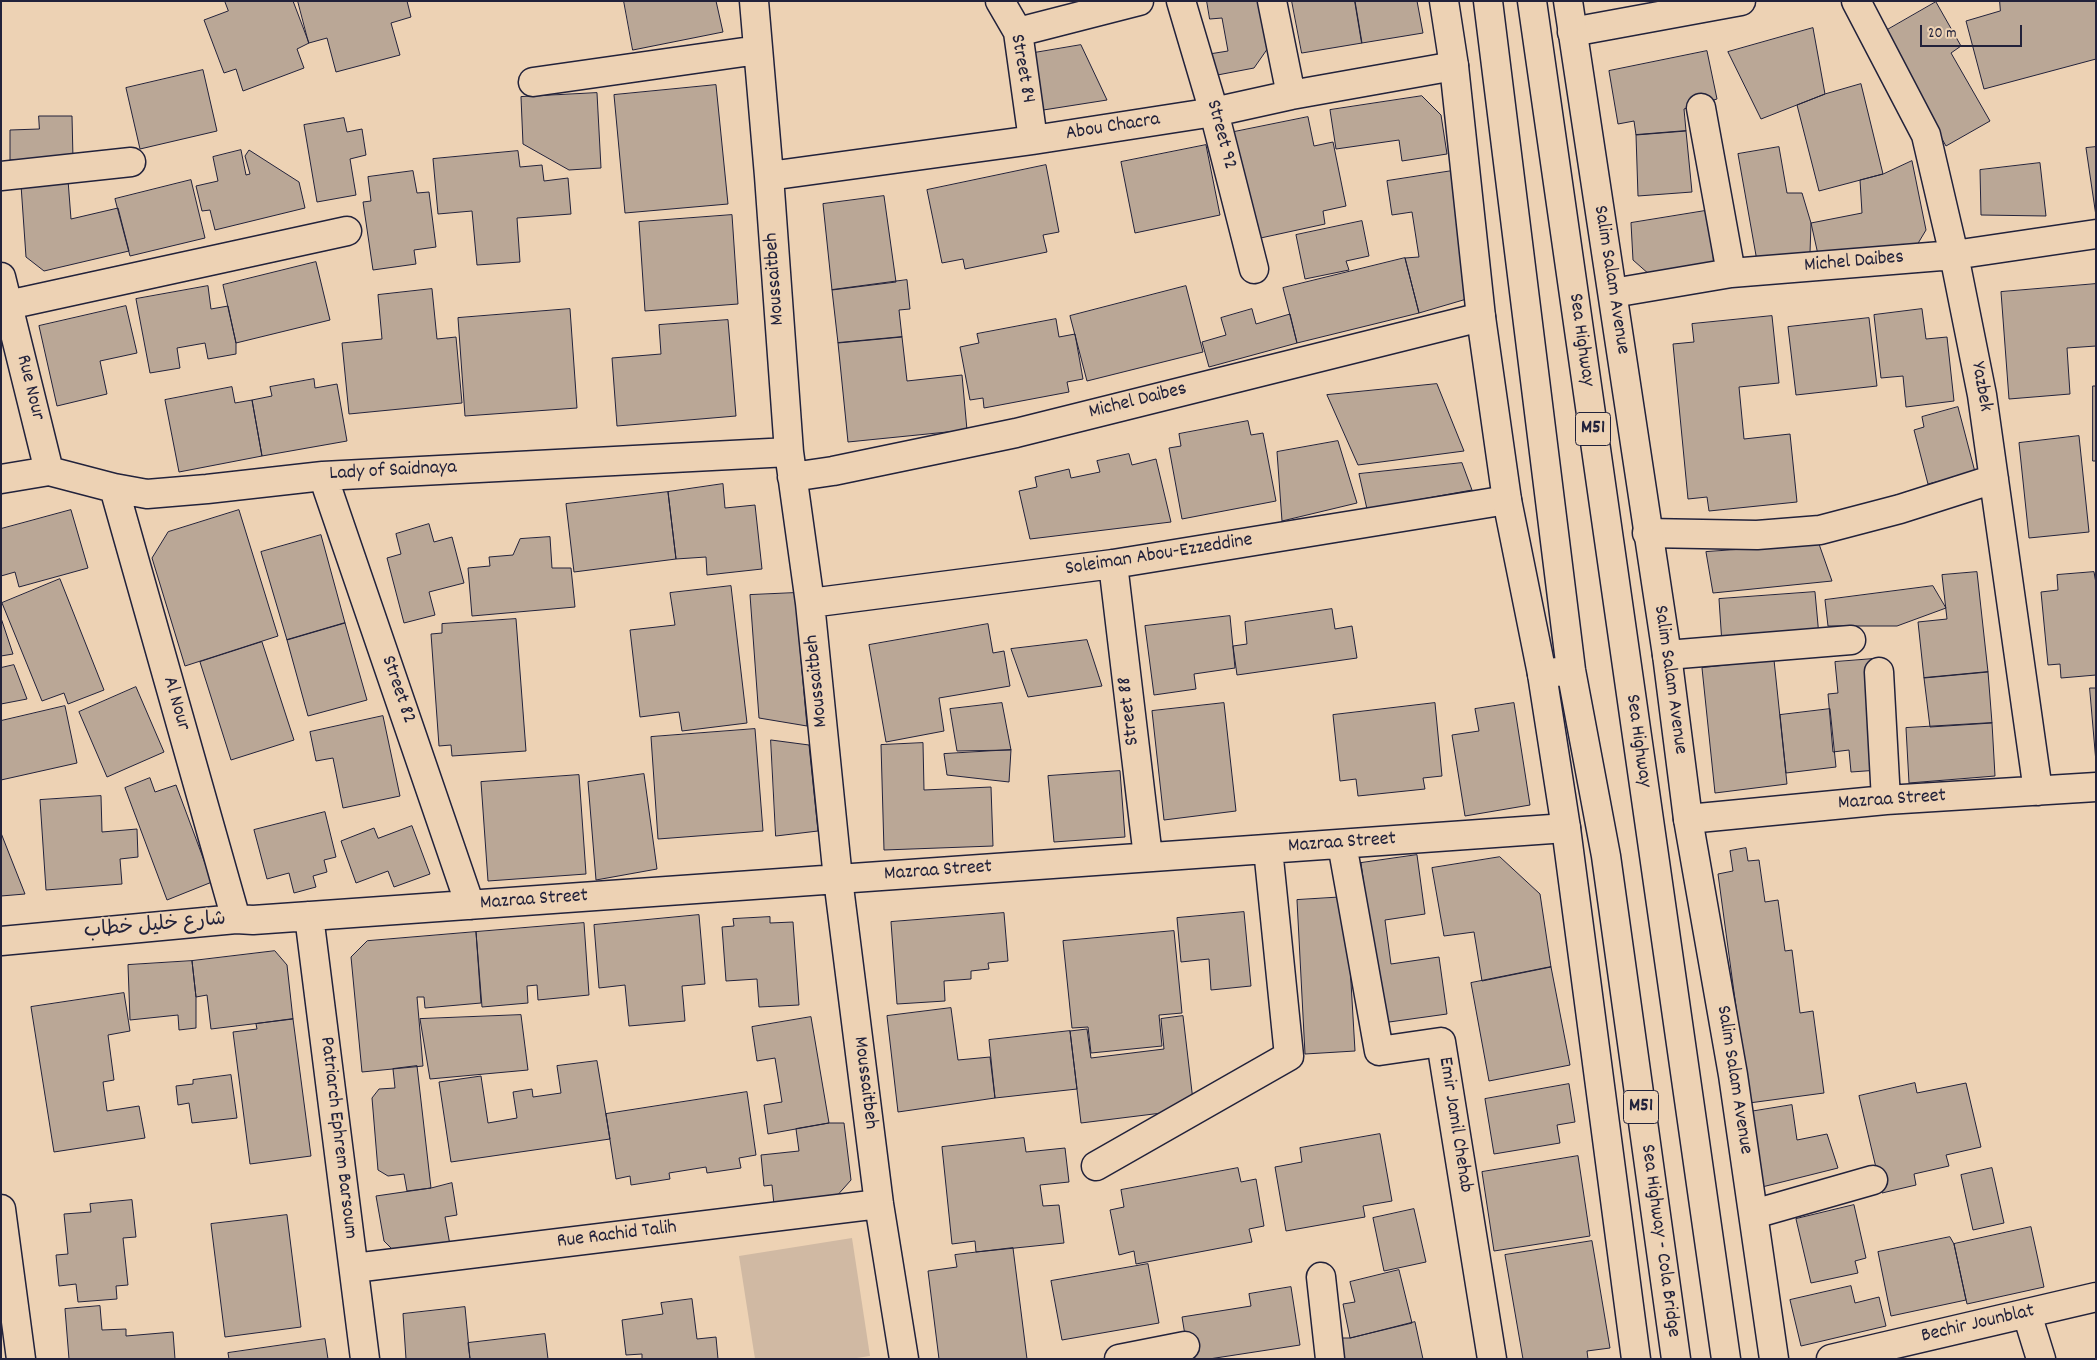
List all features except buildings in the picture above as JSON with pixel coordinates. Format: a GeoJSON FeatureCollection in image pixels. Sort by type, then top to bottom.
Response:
{"type":"FeatureCollection","features":[{"type":"Feature","properties":{"kind":"main road","name":"Moussaitbeh"},"geometry":{"type":"LineString","coordinates":[[754,1],[790,464],[810,603],[838,879],[879,1204],[904,1359]]}},
{"type":"Feature","properties":{"kind":"main road","name":"Street 84"},"geometry":{"type":"LineString","coordinates":[[1000,1],[1018,32],[1033,140]]}},
{"type":"Feature","properties":{"kind":"main road"},"geometry":{"type":"LineString","coordinates":[[1018,32],[1139,1]]}},
{"type":"Feature","properties":{"kind":"main road","name":"Street 92"},"geometry":{"type":"LineString","coordinates":[[1181,1],[1214,112],[1254,269]]}},
{"type":"Feature","properties":{"kind":"main road"},"geometry":{"type":"LineString","coordinates":[[1272,1],[1291,95]]}},
{"type":"Feature","properties":{"kind":"main road"},"geometry":{"type":"LineString","coordinates":[[1444,1],[1454,66],[1481,317],[1506,500],[1542,674],[1566,828],[1636,1359]]}},
{"type":"Feature","properties":{"kind":"main road","name":"M51"},"geometry":{"type":"LineString","coordinates":[[1488,1],[1571,670]]}},
{"type":"Feature","properties":{"kind":"main road","name":"Sea Highway"},"geometry":{"type":"LineString","coordinates":[[1532,1],[1726,1359]]}},
{"type":"Feature","properties":{"kind":"main road","name":"Salim Salam Avenue"},"geometry":{"type":"LineString","coordinates":[[1568,1],[1667,655],[1688,819],[1733,1075],[1774,1359]]}},
{"type":"Feature","properties":{"kind":"main road"},"geometry":{"type":"LineString","coordinates":[[1572,32],[1741,1]]}},
{"type":"Feature","properties":{"kind":"main road","name":"Yazbek"},"geometry":{"type":"LineString","coordinates":[[1856,1],[1926,136],[1954,255],[1982,394],[2038,791]]}},
{"type":"Feature","properties":{"kind":"main road"},"geometry":{"type":"LineString","coordinates":[[533,82],[758,50]]}},
{"type":"Feature","properties":{"kind":"main road","name":"Abou Chacra"},"geometry":{"type":"LineString","coordinates":[[769,176],[1033,140],[1214,112],[1291,95],[1454,66]]}},
{"type":"Feature","properties":{"kind":"main road"},"geometry":{"type":"LineString","coordinates":[[1701,108],[1731,273]]}},
{"type":"Feature","properties":{"kind":"main road"},"geometry":{"type":"LineString","coordinates":[[1,176],[131,162]]}},
{"type":"Feature","properties":{"kind":"main road"},"geometry":{"type":"LineString","coordinates":[[8,305],[347,230]]}},
{"type":"Feature","properties":{"kind":"main road","name":"Michel Daibes"},"geometry":{"type":"LineString","coordinates":[[1613,293],[1731,273],[1954,255],[2096,234]]}},
{"type":"Feature","properties":{"kind":"main road","name":"Rue Nour"},"geometry":{"type":"LineString","coordinates":[[1,277],[49,471]]}},
{"type":"Feature","properties":{"kind":"main road","name":"Michel Daibes"},"geometry":{"type":"LineString","coordinates":[[790,464],[833,471],[1016,433],[1481,317]]}},
{"type":"Feature","properties":{"kind":"main road","name":"Lady of Saidnaya"},"geometry":{"type":"LineString","coordinates":[[1,479],[49,471],[114,488],[147,494],[323,476],[790,464]]}},
{"type":"Feature","properties":{"kind":"main road","name":"Street 82"},"geometry":{"type":"LineString","coordinates":[[323,476],[470,905]]}},
{"type":"Feature","properties":{"kind":"main road"},"geometry":{"type":"LineString","coordinates":[[1647,532],[1757,535],[1820,530],[1900,509],[1994,479]]}},
{"type":"Feature","properties":{"kind":"main road","name":"Al Nour"},"geometry":{"type":"LineString","coordinates":[[114,488],[236,919]]}},
{"type":"Feature","properties":{"kind":"main road","name":"Soleiman Abou-Ezzeddine"},"geometry":{"type":"LineString","coordinates":[[810,603],[1113,564],[1506,500]]}},
{"type":"Feature","properties":{"kind":"main road","name":"Street 88"},"geometry":{"type":"LineString","coordinates":[[1113,564],[1148,857]]}},
{"type":"Feature","properties":{"kind":"main road"},"geometry":{"type":"LineString","coordinates":[[1667,655],[1851,640]]}},
{"type":"Feature","properties":{"kind":"main road"},"geometry":{"type":"LineString","coordinates":[[1542,674],[1571,670]]}},
{"type":"Feature","properties":{"kind":"main road","name":"Sea Highway - Cola Bridge"},"geometry":{"type":"LineString","coordinates":[[1571,670],[1606,856],[1676,1359]]}},
{"type":"Feature","properties":{"kind":"main road"},"geometry":{"type":"LineString","coordinates":[[1879,672],[1886,800]]}},
{"type":"Feature","properties":{"kind":"main road","name":"Mazraa Street"},"geometry":{"type":"LineString","coordinates":[[1688,819],[1886,800],[2096,787]]}},
{"type":"Feature","properties":{"kind":"main road","name":"Mazraa Street"},"geometry":{"type":"LineString","coordinates":[[309,916],[1566,828]]}},
{"type":"Feature","properties":{"kind":"main road","name":"Emir Jamil Chehab"},"geometry":{"type":"LineString","coordinates":[[1342,844],[1379,1051],[1441,1042],[1492,1359]]}},
{"type":"Feature","properties":{"kind":"main road"},"geometry":{"type":"LineString","coordinates":[[1096,1166],[1289,1056],[1268,849]]}},
{"type":"Feature","properties":{"kind":"main road","name":"شارع خليل خطاب"},"geometry":{"type":"LineString","coordinates":[[1,941],[236,919],[253,920],[309,916]]}},
{"type":"Feature","properties":{"kind":"main road","name":"Patriarch Ephrem Barsoum"},"geometry":{"type":"LineString","coordinates":[[309,916],[365,1359]]}},
{"type":"Feature","properties":{"kind":"main road"},"geometry":{"type":"LineString","coordinates":[[1754,1214],[1873,1180]]}},
{"type":"Feature","properties":{"kind":"main road","name":"Rue Rachid Talih"},"geometry":{"type":"LineString","coordinates":[[354,1268],[879,1204]]}},
{"type":"Feature","properties":{"kind":"main road"},"geometry":{"type":"LineString","coordinates":[[1,1209],[21,1359]]}},
{"type":"Feature","properties":{"kind":"main road"},"geometry":{"type":"LineString","coordinates":[[1321,1277],[1330,1359]]}},
{"type":"Feature","properties":{"kind":"main road","name":"Bechir Jounblat"},"geometry":{"type":"LineString","coordinates":[[1831,1359],[2096,1297]]}},
{"type":"Feature","properties":{"kind":"main road"},"geometry":{"type":"LineString","coordinates":[[2027,1314],[2041,1359]]}},
{"type":"Feature","properties":{"kind":"main road"},"geometry":{"type":"LineString","coordinates":[[1119,1359],[1185,1346]]}},
{"type":"Feature","properties":{"kind":"shaded area"},"geometry":{"type":"Polygon","coordinates":[[[852,1238],[870,1356],[850,1359],[755,1359],[739,1256],[852,1238]]]}}]}
